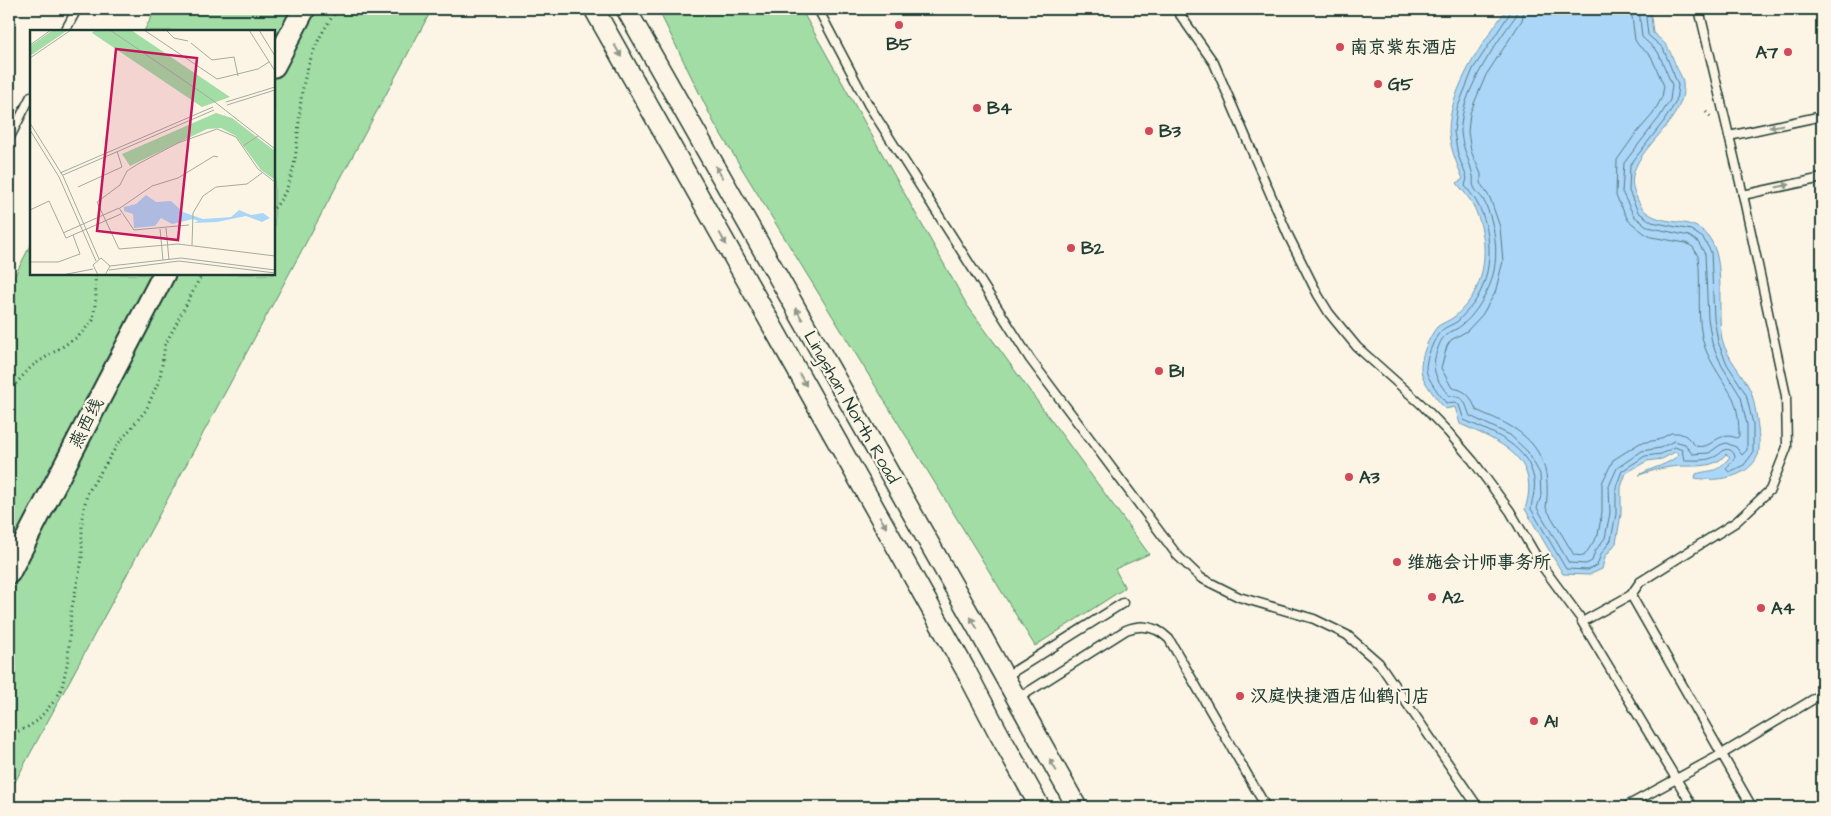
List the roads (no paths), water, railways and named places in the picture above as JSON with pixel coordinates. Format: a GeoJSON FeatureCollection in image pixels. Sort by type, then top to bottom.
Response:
{"type":"FeatureCollection","features":[{"type":"Feature","properties":{"kind":"main road"},"geometry":{"type":"LineString","coordinates":[[275,64],[304,9]]}},
{"type":"Feature","properties":{"kind":"main road","name":"燕西线"},"geometry":{"type":"LineString","coordinates":[[9,573],[163,275]]}},
{"type":"Feature","properties":{"kind":"street","name":"Lingshan North Road"},"geometry":{"type":"LineString","coordinates":[[594,9],[965,669],[1040,807]]}},
{"type":"Feature","properties":{"kind":"street","name":"Lingshan North Road"},"geometry":{"type":"LineString","coordinates":[[626,9],[1077,807]]}},
{"type":"Feature","properties":{"kind":"lane"},"geometry":{"type":"LineString","coordinates":[[66,30],[77,9]]}},
{"type":"Feature","properties":{"kind":"lane"},"geometry":{"type":"LineString","coordinates":[[818,9],[868,104],[1030,359],[1177,555],[1201,578],[1239,597],[1314,619],[1347,635],[1378,663],[1478,807]]}},
{"type":"Feature","properties":{"kind":"lane"},"geometry":{"type":"LineString","coordinates":[[1176,9],[1214,64],[1284,227],[1314,288],[1329,313],[1357,347],[1421,404],[1473,461],[1510,512],[1542,566],[1579,616]]}},
{"type":"Feature","properties":{"kind":"lane"},"geometry":{"type":"LineString","coordinates":[[1693,807],[1582,622],[1631,595],[1640,582],[1736,522],[1770,490],[1787,447],[1786,396],[1743,194],[1699,9]]}},
{"type":"Feature","properties":{"kind":"lane"},"geometry":{"type":"LineString","coordinates":[[9,139],[30,98]]}},
{"type":"Feature","properties":{"kind":"lane"},"geometry":{"type":"LineString","coordinates":[[1729,136],[1822,116]]}},
{"type":"Feature","properties":{"kind":"lane"},"geometry":{"type":"LineString","coordinates":[[1743,194],[1822,178]]}},
{"type":"Feature","properties":{"kind":"lane"},"geometry":{"type":"LineString","coordinates":[[1631,595],[1752,807]]}},
{"type":"Feature","properties":{"kind":"lane"},"geometry":{"type":"LineString","coordinates":[[1005,677],[1123,603]]}},
{"type":"Feature","properties":{"kind":"lane"},"geometry":{"type":"LineString","coordinates":[[1017,699],[1126,630],[1141,626],[1156,629],[1169,639],[1266,807]]}},
{"type":"Feature","properties":{"kind":"lane"},"geometry":{"type":"LineString","coordinates":[[1625,807],[1722,754],[1822,694]]}},
{"type":"Feature","properties":{"kind":"water"},"geometry":{"type":"Polygon","coordinates":[[[1507,9],[1650,9],[1653,33],[1668,47],[1681,77],[1683,83],[1682,99],[1675,113],[1643,154],[1636,167],[1632,181],[1642,208],[1650,215],[1693,226],[1708,236],[1714,246],[1719,271],[1722,339],[1724,346],[1751,392],[1757,424],[1758,455],[1754,463],[1747,469],[1731,477],[1722,479],[1695,478],[1696,474],[1714,470],[1720,466],[1730,457],[1726,454],[1715,463],[1708,465],[1678,466],[1639,475],[1671,461],[1679,454],[1675,452],[1662,459],[1647,461],[1626,473],[1621,487],[1621,514],[1616,543],[1605,557],[1602,569],[1589,575],[1563,574],[1525,509],[1529,491],[1527,476],[1522,464],[1513,453],[1502,445],[1460,424],[1455,407],[1445,409],[1427,385],[1421,370],[1424,353],[1434,331],[1437,327],[1455,316],[1465,306],[1479,283],[1484,257],[1482,230],[1473,205],[1457,183],[1463,179],[1454,156],[1449,132],[1455,99],[1461,83],[1478,51],[1507,9]]]}},
{"type":"Feature","properties":{"kind":"place","name":"B5"},"geometry":{"type":"Point","coordinates":[899,25]}},
{"type":"Feature","properties":{"kind":"place","name":"南京紫东酒店"},"geometry":{"type":"Point","coordinates":[1340,47]}},
{"type":"Feature","properties":{"kind":"place","name":"A7"},"geometry":{"type":"Point","coordinates":[1788,52]}},
{"type":"Feature","properties":{"kind":"place","name":"G5"},"geometry":{"type":"Point","coordinates":[1378,84]}},
{"type":"Feature","properties":{"kind":"place","name":"B4"},"geometry":{"type":"Point","coordinates":[977,108]}},
{"type":"Feature","properties":{"kind":"place","name":"B3"},"geometry":{"type":"Point","coordinates":[1149,131]}},
{"type":"Feature","properties":{"kind":"place","name":"B2"},"geometry":{"type":"Point","coordinates":[1071,248]}},
{"type":"Feature","properties":{"kind":"place","name":"B1"},"geometry":{"type":"Point","coordinates":[1159,371]}},
{"type":"Feature","properties":{"kind":"place","name":"A3"},"geometry":{"type":"Point","coordinates":[1349,477]}},
{"type":"Feature","properties":{"kind":"place","name":"维施会计师事务所"},"geometry":{"type":"Point","coordinates":[1397,562]}},
{"type":"Feature","properties":{"kind":"place","name":"A2"},"geometry":{"type":"Point","coordinates":[1432,597]}},
{"type":"Feature","properties":{"kind":"place","name":"A4"},"geometry":{"type":"Point","coordinates":[1761,608]}},
{"type":"Feature","properties":{"kind":"place","name":"汉庭快捷酒店仙鹤门店"},"geometry":{"type":"Point","coordinates":[1240,696]}},
{"type":"Feature","properties":{"kind":"place","name":"A1"},"geometry":{"type":"Point","coordinates":[1534,721]}}]}
